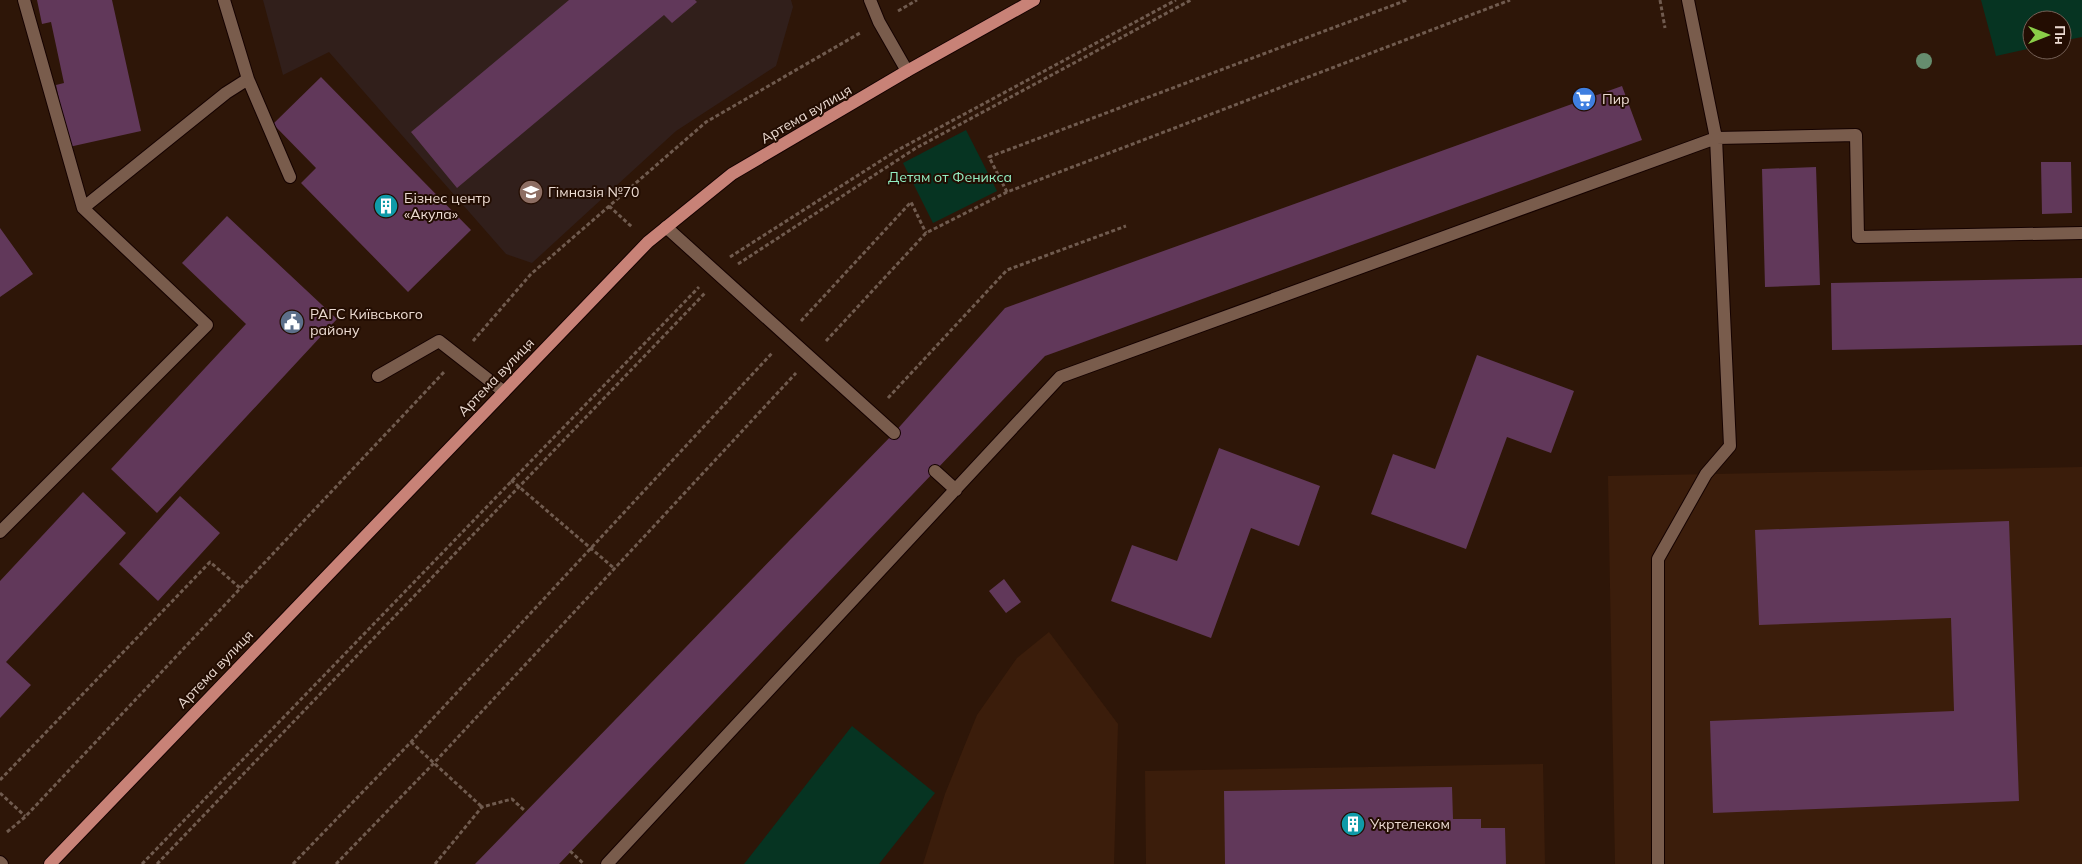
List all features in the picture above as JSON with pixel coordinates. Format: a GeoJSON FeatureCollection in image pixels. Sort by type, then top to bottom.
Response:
{"type":"FeatureCollection","features":[{"type":"Feature","properties":{"kind":"main road","name":"Артема вулиця"},"geometry":{"type":"LineString","coordinates":[[50,864],[503,391],[648,242],[666,226],[732,174],[1034,0]]}},
{"type":"Feature","properties":{"kind":"lane"},"geometry":{"type":"LineString","coordinates":[[0,532],[207,325],[83,208],[24,0]]}},
{"type":"Feature","properties":{"kind":"lane"},"geometry":{"type":"LineString","coordinates":[[224,0],[248,79],[290,177]]}},
{"type":"Feature","properties":{"kind":"lane"},"geometry":{"type":"LineString","coordinates":[[870,0],[879,22],[907,72]]}},
{"type":"Feature","properties":{"kind":"lane"},"geometry":{"type":"LineString","coordinates":[[1658,864],[1658,559],[1706,474],[1730,446],[1716,138],[1688,0]]}},
{"type":"Feature","properties":{"kind":"lane"},"geometry":{"type":"LineString","coordinates":[[83,208],[226,93],[248,79]]}},
{"type":"Feature","properties":{"kind":"lane"},"geometry":{"type":"LineString","coordinates":[[606,864],[1060,377],[1716,138],[1856,135],[1858,238],[2082,233]]}},
{"type":"Feature","properties":{"kind":"lane"},"geometry":{"type":"LineString","coordinates":[[666,226],[894,433]]}},
{"type":"Feature","properties":{"kind":"lane"},"geometry":{"type":"LineString","coordinates":[[378,376],[439,341],[503,391]]}},
{"type":"Feature","properties":{"kind":"lane"},"geometry":{"type":"LineString","coordinates":[[936,471],[956,490]]}},
{"type":"Feature","properties":{"kind":"path"},"geometry":{"type":"LineString","coordinates":[[7,832],[25,817],[459,357],[531,274],[706,122],[917,0]]}},
{"type":"Feature","properties":{"kind":"path"},"geometry":{"type":"LineString","coordinates":[[157,864],[699,298],[719,274],[726,259],[896,151],[1176,0]]}},
{"type":"Feature","properties":{"kind":"path"},"geometry":{"type":"LineString","coordinates":[[142,864],[511,480],[719,274],[916,148],[1191,0]]}},
{"type":"Feature","properties":{"kind":"path"},"geometry":{"type":"LineString","coordinates":[[1007,192],[989,156],[1407,0]]}},
{"type":"Feature","properties":{"kind":"path"},"geometry":{"type":"LineString","coordinates":[[336,864],[434,763],[926,233],[1007,192],[1510,0]]}},
{"type":"Feature","properties":{"kind":"path"},"geometry":{"type":"LineString","coordinates":[[1660,0],[1665,28]]}},
{"type":"Feature","properties":{"kind":"path"},"geometry":{"type":"LineString","coordinates":[[293,864],[411,742],[911,202],[926,233]]}},
{"type":"Feature","properties":{"kind":"path"},"geometry":{"type":"LineString","coordinates":[[872,414],[1007,270],[1126,226]]}},
{"type":"Feature","properties":{"kind":"path"},"geometry":{"type":"LineString","coordinates":[[511,480],[615,568]]}},
{"type":"Feature","properties":{"kind":"path"},"geometry":{"type":"LineString","coordinates":[[0,780],[210,562],[240,588]]}},
{"type":"Feature","properties":{"kind":"path"},"geometry":{"type":"LineString","coordinates":[[411,742],[482,807]]}},
{"type":"Feature","properties":{"kind":"path"},"geometry":{"type":"LineString","coordinates":[[0,793],[25,817]]}},
{"type":"Feature","properties":{"kind":"path"},"geometry":{"type":"LineString","coordinates":[[435,864],[482,807],[512,799],[525,811]]}},
{"type":"Feature","properties":{"kind":"path"},"geometry":{"type":"LineString","coordinates":[[570,851],[584,864]]}},
{"type":"Feature","properties":{"kind":"shaded area","name":"Гімназія №70"},"geometry":{"type":"Polygon","coordinates":[[[263,0],[791,0],[793,7],[776,66],[676,131],[532,263],[506,254],[329,52],[283,75],[263,0]]]}},
{"type":"Feature","properties":{"kind":"shaded area"},"geometry":{"type":"Polygon","coordinates":[[[2082,467],[2082,864],[1615,864],[1608,476],[2082,467]]]}},
{"type":"Feature","properties":{"kind":"shaded area"},"geometry":{"type":"Polygon","coordinates":[[[1049,632],[1118,724],[1114,864],[923,864],[945,794],[977,715],[1017,658],[1049,632]]]}},
{"type":"Feature","properties":{"kind":"shaded area"},"geometry":{"type":"Polygon","coordinates":[[[1543,764],[1545,864],[1146,864],[1145,771],[1543,764]]]}},
{"type":"Feature","properties":{"kind":"green space"},"geometry":{"type":"Polygon","coordinates":[[[1981,0],[2082,0],[2082,37],[2072,39],[2072,10],[2022,10],[2022,50],[1996,56],[1981,0]]]}},
{"type":"Feature","properties":{"kind":"green space","name":"Детям от Феникса"},"geometry":{"type":"Polygon","coordinates":[[[966,130],[997,191],[933,223],[903,163],[966,130]]]}},
{"type":"Feature","properties":{"kind":"green space"},"geometry":{"type":"Polygon","coordinates":[[[852,726],[935,793],[879,864],[744,864],[852,726]]]}},
{"type":"Feature","properties":{"kind":"building"},"geometry":{"type":"Polygon","coordinates":[[[37,0],[112,0],[141,131],[69,147],[56,85],[64,83],[51,22],[42,24],[37,0]]]}},
{"type":"Feature","properties":{"kind":"building"},"geometry":{"type":"Polygon","coordinates":[[[569,0],[695,0],[697,2],[672,23],[664,15],[457,188],[411,132],[569,0]]]}},
{"type":"Feature","properties":{"kind":"building","name":"Бізнес центр «Акула»"},"geometry":{"type":"Polygon","coordinates":[[[321,77],[471,230],[408,292],[301,183],[316,168],[273,124],[321,77]]]}},
{"type":"Feature","properties":{"kind":"building"},"geometry":{"type":"Polygon","coordinates":[[[1622,86],[1642,140],[1045,356],[559,864],[475,864],[894,433],[1005,308],[1622,86]]]}},
{"type":"Feature","properties":{"kind":"building"},"geometry":{"type":"Polygon","coordinates":[[[2041,162],[2071,162],[2072,213],[2042,214],[2041,162]]]}},
{"type":"Feature","properties":{"kind":"building"},"geometry":{"type":"Polygon","coordinates":[[[1816,167],[1820,285],[1765,287],[1762,169],[1816,167]]]}},
{"type":"Feature","properties":{"kind":"building"},"geometry":{"type":"Polygon","coordinates":[[[227,216],[337,319],[157,513],[111,469],[246,324],[182,263],[227,216]]]}},
{"type":"Feature","properties":{"kind":"building"},"geometry":{"type":"Polygon","coordinates":[[[0,228],[33,274],[0,297],[0,228]]]}},
{"type":"Feature","properties":{"kind":"building"},"geometry":{"type":"Polygon","coordinates":[[[2082,278],[2082,345],[1832,350],[1831,283],[2082,278]]]}},
{"type":"Feature","properties":{"kind":"building"},"geometry":{"type":"Polygon","coordinates":[[[1477,355],[1574,391],[1551,453],[1507,437],[1466,549],[1371,514],[1393,454],[1435,469],[1477,355]]]}},
{"type":"Feature","properties":{"kind":"building"},"geometry":{"type":"Polygon","coordinates":[[[1219,448],[1320,486],[1299,546],[1251,528],[1211,638],[1111,601],[1132,545],[1177,561],[1219,448]]]}},
{"type":"Feature","properties":{"kind":"building"},"geometry":{"type":"Polygon","coordinates":[[[83,492],[126,533],[6,662],[31,685],[0,718],[0,581],[83,492]]]}},
{"type":"Feature","properties":{"kind":"building"},"geometry":{"type":"Polygon","coordinates":[[[180,496],[220,533],[158,601],[119,564],[180,496]]]}},
{"type":"Feature","properties":{"kind":"building"},"geometry":{"type":"Polygon","coordinates":[[[2009,521],[2019,801],[1713,813],[1710,721],[1954,711],[1951,618],[1759,625],[1755,530],[2009,521]]]}},
{"type":"Feature","properties":{"kind":"building"},"geometry":{"type":"Polygon","coordinates":[[[1004,579],[1021,602],[1006,613],[989,591],[1004,579]]]}},
{"type":"Feature","properties":{"kind":"building","name":"Укртелеком"},"geometry":{"type":"Polygon","coordinates":[[[1452,787],[1453,819],[1481,819],[1481,828],[1505,828],[1506,864],[1225,864],[1224,791],[1452,787]]]}},
{"type":"Feature","properties":{"kind":"place","name":"Пир"},"geometry":{"type":"Point","coordinates":[1584,99]}},
{"type":"Feature","properties":{"kind":"place","name":"Гімназія №70"},"geometry":{"type":"Point","coordinates":[531,192]}},
{"type":"Feature","properties":{"kind":"place","name":"Бізнес центр «Акула»"},"geometry":{"type":"Point","coordinates":[386,206]}},
{"type":"Feature","properties":{"kind":"place","name":"РАГС Київського району"},"geometry":{"type":"Point","coordinates":[292,322]}},
{"type":"Feature","properties":{"kind":"place","name":"Укртелеком"},"geometry":{"type":"Point","coordinates":[1353,824]}}]}
